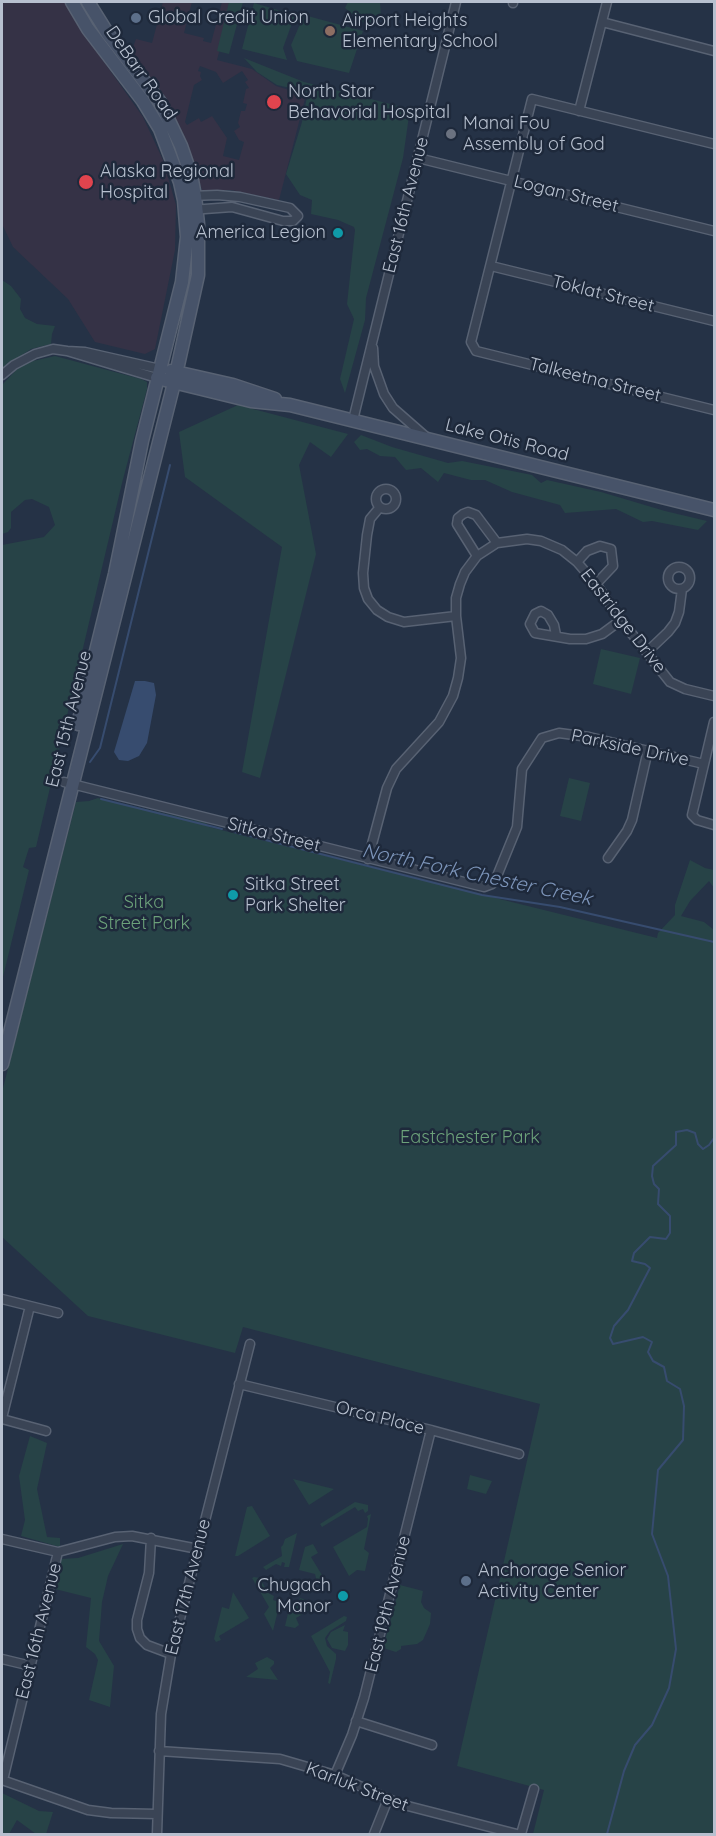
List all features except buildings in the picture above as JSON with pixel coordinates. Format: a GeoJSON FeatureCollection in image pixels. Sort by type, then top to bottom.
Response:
{"type":"FeatureCollection","features":[{"type":"Feature","properties":{"kind":"main road","name":"DeBarr Road"},"geometry":{"type":"LineString","coordinates":[[72,2],[88,29],[143,101],[160,129],[189,196]]}},
{"type":"Feature","properties":{"kind":"main road","name":"DeBarr Road"},"geometry":{"type":"LineString","coordinates":[[88,2],[108,34],[160,102],[181,146],[191,175],[189,196],[198,275],[176,377]]}},
{"type":"Feature","properties":{"kind":"main road","name":"DeBarr Road"},"geometry":{"type":"LineString","coordinates":[[158,374],[184,270],[191,211]]}},
{"type":"Feature","properties":{"kind":"main road","name":"Lake Otis Road"},"geometry":{"type":"LineString","coordinates":[[158,374],[176,377],[251,401],[290,405],[714,510]]}},
{"type":"Feature","properties":{"kind":"main road","name":"East 15th Avenue"},"geometry":{"type":"LineString","coordinates":[[2,1064],[115,574],[158,374]]}},
{"type":"Feature","properties":{"kind":"main road","name":"East 15th Avenue"},"geometry":{"type":"LineString","coordinates":[[2,1032],[176,377]]}},
{"type":"Feature","properties":{"kind":"street","name":"East 16th Avenue"},"geometry":{"type":"LineString","coordinates":[[353,420],[456,2]]}},
{"type":"Feature","properties":{"kind":"street"},"geometry":{"type":"LineString","coordinates":[[579,111],[607,2]]}},
{"type":"Feature","properties":{"kind":"street"},"geometry":{"type":"LineString","coordinates":[[602,22],[714,51]]}},
{"type":"Feature","properties":{"kind":"street"},"geometry":{"type":"LineString","coordinates":[[491,266],[532,99],[714,144]]}},
{"type":"Feature","properties":{"kind":"street","name":"Logan Street"},"geometry":{"type":"LineString","coordinates":[[418,158],[714,231]]}},
{"type":"Feature","properties":{"kind":"street"},"geometry":{"type":"LineString","coordinates":[[189,196],[217,195],[248,198],[290,207],[298,216],[292,221],[283,221],[232,207],[191,211]]}},
{"type":"Feature","properties":{"kind":"street","name":"Toklat Street"},"geometry":{"type":"LineString","coordinates":[[491,266],[714,321]]}},
{"type":"Feature","properties":{"kind":"street","name":"Talkeetna Street"},"geometry":{"type":"LineString","coordinates":[[491,266],[471,342],[476,351],[714,410]]}},
{"type":"Feature","properties":{"kind":"street","name":"East 16th Avenue"},"geometry":{"type":"LineString","coordinates":[[372,339],[375,366],[384,394],[393,408],[429,439]]}},
{"type":"Feature","properties":{"kind":"street"},"geometry":{"type":"LineString","coordinates":[[2,375],[14,365],[35,354],[53,349],[158,374]]}},
{"type":"Feature","properties":{"kind":"street"},"geometry":{"type":"LineString","coordinates":[[380,507],[370,519],[367,535],[363,573],[364,588],[368,599],[377,610],[388,617],[404,622],[456,616]]}},
{"type":"Feature","properties":{"kind":"street"},"geometry":{"type":"LineString","coordinates":[[477,556],[457,524],[458,518],[463,514],[468,512],[476,515],[496,543]]}},
{"type":"Feature","properties":{"kind":"street","name":"Eastridge Drive"},"geometry":{"type":"LineString","coordinates":[[368,859],[387,788],[396,769],[439,722],[453,696],[461,658],[456,616],[456,598],[460,584],[465,572],[477,556],[496,543],[527,539],[541,541],[562,550],[577,562],[596,584],[670,682],[685,689],[714,696]]}},
{"type":"Feature","properties":{"kind":"street"},"geometry":{"type":"LineString","coordinates":[[577,562],[587,551],[600,546],[611,549],[613,566],[596,584]]}},
{"type":"Feature","properties":{"kind":"street"},"geometry":{"type":"LineString","coordinates":[[647,652],[669,632],[675,623],[682,589]]}},
{"type":"Feature","properties":{"kind":"street"},"geometry":{"type":"LineString","coordinates":[[556,635],[570,639],[586,639],[602,634],[621,620]]}},
{"type":"Feature","properties":{"kind":"street"},"geometry":{"type":"LineString","coordinates":[[714,722],[692,815],[697,820],[714,825]]}},
{"type":"Feature","properties":{"kind":"street","name":"Parkside Drive"},"geometry":{"type":"LineString","coordinates":[[484,887],[492,884],[497,876],[517,827],[522,769],[542,738],[560,733],[588,737],[704,764]]}},
{"type":"Feature","properties":{"kind":"street"},"geometry":{"type":"LineString","coordinates":[[608,858],[632,820],[648,750]]}},
{"type":"Feature","properties":{"kind":"street","name":"Sitka Street"},"geometry":{"type":"LineString","coordinates":[[67,783],[484,887]]}},
{"type":"Feature","properties":{"kind":"street"},"geometry":{"type":"LineString","coordinates":[[2,1299],[58,1313]]}},
{"type":"Feature","properties":{"kind":"street"},"geometry":{"type":"LineString","coordinates":[[30,1306],[2,1418],[46,1431]]}},
{"type":"Feature","properties":{"kind":"street","name":"East 17th Avenue"},"geometry":{"type":"LineString","coordinates":[[157,1834],[161,1714],[171,1654],[250,1344]]}},
{"type":"Feature","properties":{"kind":"street","name":"Orca Place"},"geometry":{"type":"LineString","coordinates":[[239,1384],[431,1430],[519,1454]]}},
{"type":"Feature","properties":{"kind":"street","name":"East 19th Avenue"},"geometry":{"type":"LineString","coordinates":[[335,1775],[364,1698],[431,1430]]}},
{"type":"Feature","properties":{"kind":"street"},"geometry":{"type":"LineString","coordinates":[[2,1539],[58,1552],[115,1537],[132,1536],[198,1549]]}},
{"type":"Feature","properties":{"kind":"street"},"geometry":{"type":"LineString","coordinates":[[151,1538],[149,1573],[137,1620],[137,1629],[140,1638],[147,1645],[171,1654]]}},
{"type":"Feature","properties":{"kind":"street","name":"East 16th Avenue"},"geometry":{"type":"LineString","coordinates":[[2,1780],[58,1552]]}},
{"type":"Feature","properties":{"kind":"street"},"geometry":{"type":"LineString","coordinates":[[2,1659],[31,1666]]}},
{"type":"Feature","properties":{"kind":"street"},"geometry":{"type":"LineString","coordinates":[[356,1721],[432,1745]]}},
{"type":"Feature","properties":{"kind":"street","name":"Karluk Street"},"geometry":{"type":"LineString","coordinates":[[159,1752],[280,1759],[335,1775],[400,1804],[519,1834]]}},
{"type":"Feature","properties":{"kind":"street"},"geometry":{"type":"LineString","coordinates":[[2,1780],[88,1810],[157,1814]]}},
{"type":"Feature","properties":{"kind":"street"},"geometry":{"type":"LineString","coordinates":[[519,1834],[534,1789]]}},
{"type":"Feature","properties":{"kind":"street"},"geometry":{"type":"LineString","coordinates":[[374,1834],[388,1799]]}},
{"type":"Feature","properties":{"kind":"shaded area","name":"Alaska Regional Hospital"},"geometry":{"type":"Polygon","coordinates":[[[2,2],[66,2],[75,21],[143,117],[163,160],[176,205],[175,250],[155,349],[145,354],[95,342],[68,299],[13,247],[2,224],[2,2]]]}},
{"type":"Feature","properties":{"kind":"shaded area","name":"North Star Behavorial Hospital"},"geometry":{"type":"Polygon","coordinates":[[[163,2],[192,2],[184,33],[204,38],[203,41],[211,43],[222,2],[232,2],[217,60],[252,69],[276,86],[306,95],[279,200],[231,190],[202,190],[182,131],[166,100],[131,53],[136,39],[152,43],[163,2]],[[200,66],[198,71],[201,72],[202,80],[194,85],[185,122],[187,125],[199,118],[201,122],[212,116],[227,138],[223,156],[239,160],[244,142],[239,140],[234,131],[240,127],[238,123],[241,111],[245,111],[247,104],[243,103],[246,89],[249,88],[245,82],[248,80],[242,71],[223,83],[216,72],[200,66]]]}},
{"type":"Feature","properties":{"kind":"green space"},"geometry":{"type":"Polygon","coordinates":[[[229,2],[243,2],[229,54],[217,51],[229,2]]]}},
{"type":"Feature","properties":{"kind":"green space"},"geometry":{"type":"Polygon","coordinates":[[[348,2],[380,2],[381,17],[374,16],[372,25],[362,22],[345,8],[348,2]]]}},
{"type":"Feature","properties":{"kind":"green space"},"geometry":{"type":"Polygon","coordinates":[[[254,3],[295,15],[283,48],[287,60],[242,49],[254,3]]]}},
{"type":"Feature","properties":{"kind":"green space"},"geometry":{"type":"Polygon","coordinates":[[[304,15],[363,31],[349,73],[297,61],[291,45],[304,15]]]}},
{"type":"Feature","properties":{"kind":"green space"},"geometry":{"type":"Polygon","coordinates":[[[244,58],[304,82],[410,109],[403,158],[366,298],[365,320],[345,393],[340,379],[354,319],[347,304],[355,230],[354,227],[338,220],[311,214],[312,200],[300,195],[286,174],[302,122],[308,92],[277,85],[257,72],[244,58]]]}},
{"type":"Feature","properties":{"kind":"green space"},"geometry":{"type":"Polygon","coordinates":[[[2,280],[11,286],[21,299],[20,309],[25,318],[37,324],[55,326],[51,344],[31,349],[2,368],[2,280]]]}},
{"type":"Feature","properties":{"kind":"green space"},"geometry":{"type":"Polygon","coordinates":[[[55,356],[141,379],[147,382],[147,389],[122,483],[36,847],[29,848],[23,867],[29,870],[2,981],[2,545],[44,537],[55,525],[49,507],[32,499],[25,500],[11,512],[11,528],[2,534],[2,385],[19,367],[55,356]]]}},
{"type":"Feature","properties":{"kind":"green space"},"geometry":{"type":"Polygon","coordinates":[[[238,405],[348,434],[331,457],[310,442],[299,465],[316,554],[260,778],[242,772],[282,547],[185,477],[179,432],[238,405]]]}},
{"type":"Feature","properties":{"kind":"green space"},"geometry":{"type":"Polygon","coordinates":[[[361,435],[392,447],[448,463],[462,461],[532,475],[541,483],[547,480],[601,492],[707,521],[698,530],[652,521],[643,522],[616,509],[565,513],[560,505],[512,492],[485,480],[471,480],[444,473],[438,482],[421,468],[406,470],[395,457],[380,456],[367,449],[360,450],[354,442],[361,435]]]}},
{"type":"Feature","properties":{"kind":"green space"},"geometry":{"type":"Polygon","coordinates":[[[601,649],[640,658],[631,694],[593,684],[601,649]]]}},
{"type":"Feature","properties":{"kind":"green space"},"geometry":{"type":"Polygon","coordinates":[[[569,778],[590,783],[581,821],[560,816],[569,778]]]}},
{"type":"Feature","properties":{"kind":"green space","name":"Eastchester Park"},"geometry":{"type":"Polygon","coordinates":[[[98,798],[206,823],[209,827],[657,938],[658,933],[675,915],[675,905],[690,860],[714,870],[714,888],[709,881],[690,901],[681,916],[704,922],[714,930],[714,1834],[533,1834],[544,1790],[457,1766],[540,1404],[243,1327],[235,1353],[88,1316],[2,1237],[2,1092],[76,802],[98,798]]]}},
{"type":"Feature","properties":{"kind":"green space"},"geometry":{"type":"Polygon","coordinates":[[[30,1436],[47,1443],[37,1489],[47,1537],[60,1538],[60,1547],[21,1536],[25,1520],[19,1476],[30,1436]]]}},
{"type":"Feature","properties":{"kind":"green space"},"geometry":{"type":"Polygon","coordinates":[[[470,1475],[492,1481],[486,1494],[467,1489],[470,1475]]]}},
{"type":"Feature","properties":{"kind":"green space"},"geometry":{"type":"Polygon","coordinates":[[[293,1479],[334,1489],[309,1505],[293,1479]]]}},
{"type":"Feature","properties":{"kind":"green space"},"geometry":{"type":"Polygon","coordinates":[[[355,1502],[368,1505],[368,1511],[365,1513],[363,1509],[358,1511],[355,1507],[322,1527],[320,1524],[355,1502]]]}},
{"type":"Feature","properties":{"kind":"green space"},"geometry":{"type":"Polygon","coordinates":[[[252,1506],[270,1536],[235,1556],[247,1507],[252,1506]]]}},
{"type":"Feature","properties":{"kind":"green space"},"geometry":{"type":"Polygon","coordinates":[[[371,1514],[364,1549],[369,1553],[365,1571],[357,1570],[349,1576],[333,1547],[367,1527],[367,1516],[371,1514]]]}},
{"type":"Feature","properties":{"kind":"green space"},"geometry":{"type":"Polygon","coordinates":[[[297,1533],[289,1567],[284,1567],[285,1563],[282,1562],[281,1566],[276,1564],[266,1570],[263,1567],[282,1556],[281,1547],[285,1539],[297,1533]]]}},
{"type":"Feature","properties":{"kind":"green space"},"geometry":{"type":"Polygon","coordinates":[[[123,1544],[108,1576],[102,1602],[99,1641],[114,1666],[110,1707],[89,1700],[98,1660],[95,1654],[86,1647],[91,1598],[55,1589],[61,1559],[78,1558],[123,1544]]]}},
{"type":"Feature","properties":{"kind":"green space"},"geometry":{"type":"Polygon","coordinates":[[[313,1544],[318,1553],[311,1557],[328,1585],[317,1583],[315,1574],[299,1570],[305,1547],[313,1544]]]}},
{"type":"Feature","properties":{"kind":"green space"},"geometry":{"type":"Polygon","coordinates":[[[252,1578],[260,1578],[268,1593],[274,1596],[273,1600],[276,1601],[277,1597],[281,1598],[273,1631],[264,1614],[269,1607],[252,1578]]]}},
{"type":"Feature","properties":{"kind":"green space"},"geometry":{"type":"Polygon","coordinates":[[[400,1585],[423,1591],[421,1602],[424,1608],[431,1613],[430,1624],[423,1640],[417,1644],[401,1646],[401,1649],[396,1652],[383,1648],[400,1585]]]}},
{"type":"Feature","properties":{"kind":"green space"},"geometry":{"type":"Polygon","coordinates":[[[233,1592],[249,1618],[219,1636],[221,1640],[216,1642],[214,1639],[222,1607],[229,1609],[233,1592]]]}},
{"type":"Feature","properties":{"kind":"green space"},"geometry":{"type":"Polygon","coordinates":[[[300,1598],[320,1604],[296,1618],[299,1625],[295,1628],[285,1626],[291,1601],[298,1602],[300,1598]]]}},
{"type":"Feature","properties":{"kind":"green space"},"geometry":{"type":"Polygon","coordinates":[[[344,1616],[347,1617],[346,1621],[330,1631],[325,1638],[327,1646],[336,1654],[330,1684],[328,1683],[330,1672],[311,1636],[344,1616]]]}},
{"type":"Feature","properties":{"kind":"green space"},"geometry":{"type":"Polygon","coordinates":[[[345,1625],[343,1631],[348,1632],[348,1645],[345,1651],[332,1648],[327,1639],[331,1632],[345,1625]]]}},
{"type":"Feature","properties":{"kind":"green space"},"geometry":{"type":"Polygon","coordinates":[[[267,1657],[274,1661],[270,1668],[278,1680],[246,1677],[258,1669],[255,1663],[267,1657]]]}},
{"type":"Feature","properties":{"kind":"green space"},"geometry":{"type":"Polygon","coordinates":[[[2,1793],[39,1811],[53,1812],[46,1834],[36,1834],[17,1820],[9,1834],[2,1834],[2,1793]]]}},
{"type":"Feature","properties":{"kind":"water"},"geometry":{"type":"Polygon","coordinates":[[[135,681],[154,683],[156,695],[147,743],[139,756],[128,761],[119,760],[114,752],[135,681]]]}},
{"type":"Feature","properties":{"kind":"waterway","name":"North Fork Chester Creek"},"geometry":{"type":"LineString","coordinates":[[90,762],[100,748],[170,465]]}},
{"type":"Feature","properties":{"kind":"waterway","name":"North Fork Chester Creek"},"geometry":{"type":"LineString","coordinates":[[101,799],[222,829]]}},
{"type":"Feature","properties":{"kind":"waterway","name":"North Fork Chester Creek"},"geometry":{"type":"LineString","coordinates":[[234,832],[482,895],[560,907],[714,942]]}},
{"type":"Feature","properties":{"kind":"waterway"},"geometry":{"type":"LineString","coordinates":[[607,1834],[624,1771],[635,1745],[652,1725],[669,1688],[676,1649],[668,1576],[652,1534],[658,1470],[683,1440],[684,1406],[680,1389],[667,1381],[664,1367],[653,1361],[648,1352],[652,1342],[643,1337],[613,1344],[610,1338],[614,1326],[628,1310],[650,1268],[645,1264],[632,1261],[634,1253],[650,1237],[666,1239],[670,1233],[670,1216],[658,1204],[659,1189],[654,1184],[653,1166],[676,1145],[676,1132],[687,1130],[695,1133],[698,1144],[703,1149],[714,1138]]}},
{"type":"Feature","properties":{"kind":"place","name":"Global Credit Union"},"geometry":{"type":"Point","coordinates":[136,18]}},
{"type":"Feature","properties":{"kind":"place","name":"Airport Heights Elementary School"},"geometry":{"type":"Point","coordinates":[330,31]}},
{"type":"Feature","properties":{"kind":"place","name":"North Star Behavorial Hospital"},"geometry":{"type":"Point","coordinates":[274,102]}},
{"type":"Feature","properties":{"kind":"place","name":"Manai Fou Assembly of God"},"geometry":{"type":"Point","coordinates":[451,134]}},
{"type":"Feature","properties":{"kind":"place","name":"Alaska Regional Hospital"},"geometry":{"type":"Point","coordinates":[86,182]}},
{"type":"Feature","properties":{"kind":"place","name":"America Legion"},"geometry":{"type":"Point","coordinates":[338,233]}},
{"type":"Feature","properties":{"kind":"place","name":"Sitka Street Park Shelter"},"geometry":{"type":"Point","coordinates":[233,895]}},
{"type":"Feature","properties":{"kind":"place","name":"Anchorage Senior Activity Center"},"geometry":{"type":"Point","coordinates":[466,1581]}},
{"type":"Feature","properties":{"kind":"place","name":"Chugach Manor"},"geometry":{"type":"Point","coordinates":[343,1596]}},
{"type":"Feature","properties":{"kind":"park label","name":"Sitka Street Park"},"geometry":{"type":"Point","coordinates":[144,913]}}]}
